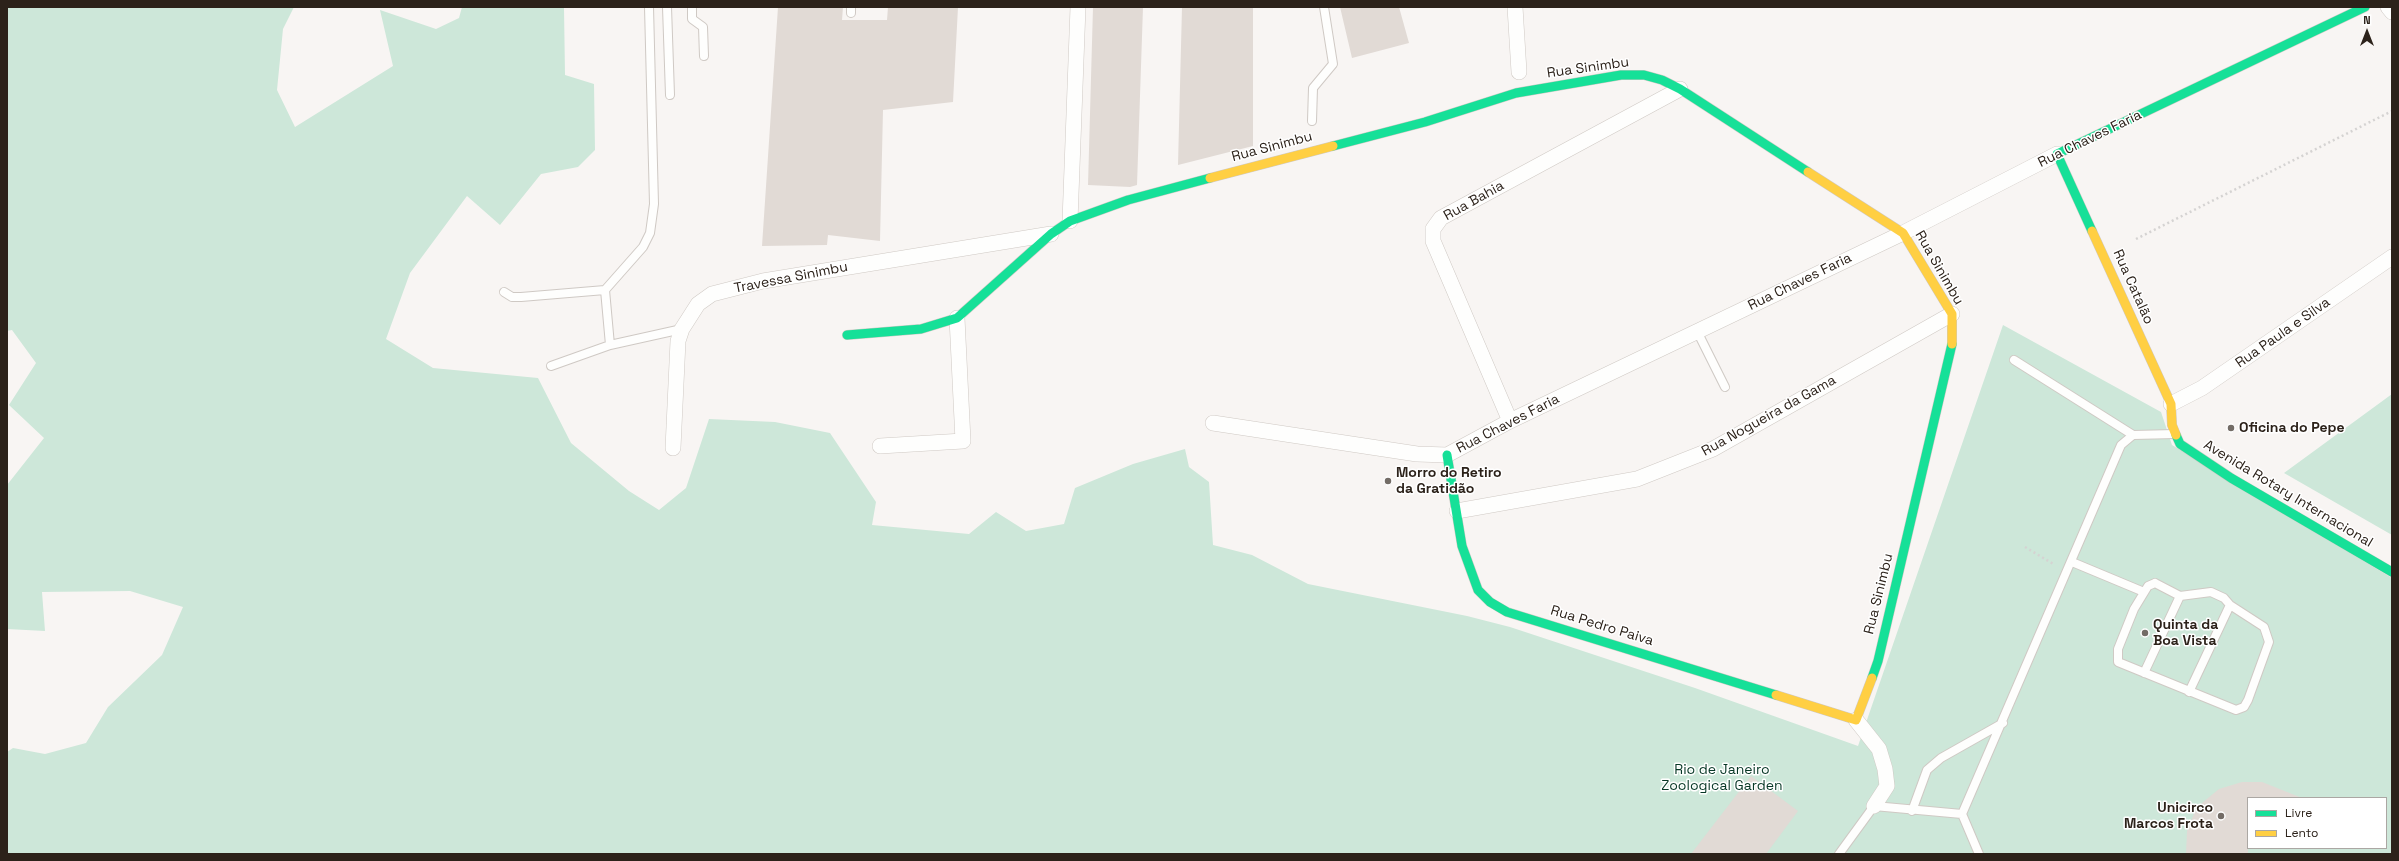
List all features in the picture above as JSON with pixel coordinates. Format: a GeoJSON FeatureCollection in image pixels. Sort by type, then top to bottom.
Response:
{"type":"FeatureCollection","features":[{"type":"Feature","properties":{"kind":"street"},"geometry":{"type":"LineString","coordinates":[[1070,221],[1078,7]]}},
{"type":"Feature","properties":{"kind":"street"},"geometry":{"type":"LineString","coordinates":[[1515,7],[1519,72]]}},
{"type":"Feature","properties":{"kind":"street","name":"Rua Chaves Faria"},"geometry":{"type":"LineString","coordinates":[[1213,423],[1417,454],[1447,455],[1510,421],[1903,233],[2057,154],[2365,7]]}},
{"type":"Feature","properties":{"kind":"street"},"geometry":{"type":"LineString","coordinates":[[2388,7],[2392,12]]}},
{"type":"Feature","properties":{"kind":"street","name":"Rua Sinimbu"},"geometry":{"type":"LineString","coordinates":[[847,335],[921,329],[957,318],[1051,234],[1070,221],[1128,200],[1425,122],[1516,93],[1621,75],[1644,75],[1662,80],[1680,89],[1903,233],[1952,314],[1952,344],[1944,386],[1878,661],[1856,720]]}},
{"type":"Feature","properties":{"kind":"street","name":"Rua Bahia"},"geometry":{"type":"LineString","coordinates":[[1510,421],[1432,241],[1433,228],[1441,218],[1680,89]]}},
{"type":"Feature","properties":{"kind":"street","name":"Rua Catalão"},"geometry":{"type":"LineString","coordinates":[[2057,154],[2171,404],[2170,416],[2175,434]]}},
{"type":"Feature","properties":{"kind":"street","name":"Travessa Sinimbu"},"geometry":{"type":"LineString","coordinates":[[673,448],[678,341],[682,329],[698,304],[712,294],[778,279],[1051,234]]}},
{"type":"Feature","properties":{"kind":"street","name":"Rua Paula e Silva"},"geometry":{"type":"LineString","coordinates":[[2171,404],[2202,388],[2392,256]]}},
{"type":"Feature","properties":{"kind":"street","name":"Rua Nogueira da Gama"},"geometry":{"type":"LineString","coordinates":[[1457,511],[1637,479],[1713,449],[1952,314]]}},
{"type":"Feature","properties":{"kind":"street"},"geometry":{"type":"LineString","coordinates":[[880,446],[963,441],[957,318]]}},
{"type":"Feature","properties":{"kind":"street","name":"Avenida Rotary Internacional"},"geometry":{"type":"LineString","coordinates":[[2175,434],[2180,444],[2186,449],[2224,474],[2392,572]]}},
{"type":"Feature","properties":{"kind":"street","name":"Rua Pedro Paiva"},"geometry":{"type":"LineString","coordinates":[[1447,455],[1462,546],[1478,590],[1490,602],[1507,612],[1856,720]]}},
{"type":"Feature","properties":{"kind":"street"},"geometry":{"type":"LineString","coordinates":[[1856,720],[1879,749],[1886,769],[1887,786],[1874,806]]}},
{"type":"Feature","properties":{"kind":"lane"},"geometry":{"type":"LineString","coordinates":[[504,292],[512,297],[521,298],[605,290],[643,247],[650,233],[654,204],[649,7]]}},
{"type":"Feature","properties":{"kind":"lane"},"geometry":{"type":"LineString","coordinates":[[667,7],[670,95]]}},
{"type":"Feature","properties":{"kind":"lane"},"geometry":{"type":"LineString","coordinates":[[692,7],[692,19],[703,27],[704,56]]}},
{"type":"Feature","properties":{"kind":"lane"},"geometry":{"type":"LineString","coordinates":[[1312,121],[1313,88],[1333,64],[1324,7]]}},
{"type":"Feature","properties":{"kind":"lane"},"geometry":{"type":"LineString","coordinates":[[605,290],[610,345]]}},
{"type":"Feature","properties":{"kind":"lane"},"geometry":{"type":"LineString","coordinates":[[551,366],[610,345],[682,329]]}},
{"type":"Feature","properties":{"kind":"lane"},"geometry":{"type":"LineString","coordinates":[[1697,331],[1725,387]]}},
{"type":"Feature","properties":{"kind":"lane"},"geometry":{"type":"LineString","coordinates":[[2014,360],[2133,434],[2175,434]]}},
{"type":"Feature","properties":{"kind":"lane"},"geometry":{"type":"LineString","coordinates":[[1979,854],[1962,814],[2003,723],[2024,668],[2072,562],[2121,446],[2133,434]]}},
{"type":"Feature","properties":{"kind":"lane"},"geometry":{"type":"LineString","coordinates":[[2072,562],[2144,592]]}},
{"type":"Feature","properties":{"kind":"lane"},"geometry":{"type":"LineString","coordinates":[[2155,583],[2180,596],[2211,592],[2224,598],[2230,605],[2264,628],[2269,642],[2248,700],[2244,707],[2236,710],[2118,662],[2116,658],[2123,636],[2144,592],[2151,584],[2155,583]]}},
{"type":"Feature","properties":{"kind":"lane"},"geometry":{"type":"LineString","coordinates":[[2144,673],[2180,596]]}},
{"type":"Feature","properties":{"kind":"lane"},"geometry":{"type":"LineString","coordinates":[[2189,692],[2230,605]]}},
{"type":"Feature","properties":{"kind":"lane"},"geometry":{"type":"LineString","coordinates":[[1912,811],[1927,770],[1941,758],[2003,723]]}},
{"type":"Feature","properties":{"kind":"lane"},"geometry":{"type":"LineString","coordinates":[[1839,854],[1874,806],[1912,811],[1962,814]]}},
{"type":"Feature","properties":{"kind":"path"},"geometry":{"type":"LineString","coordinates":[[2136,239],[2392,111]]}},
{"type":"Feature","properties":{"kind":"path"},"geometry":{"type":"LineString","coordinates":[[2025,547],[2067,572]]}},
{"type":"Feature","properties":{"kind":"green space","name":"Rio de Janeiro Zoological Garden"},"geometry":{"type":"Polygon","coordinates":[[[7,7],[294,7],[283,29],[277,90],[295,127],[393,66],[380,10],[436,29],[459,18],[462,7],[564,8],[565,75],[594,84],[595,150],[578,167],[541,174],[500,225],[467,196],[410,273],[386,339],[433,368],[538,378],[571,443],[629,491],[659,510],[686,488],[709,419],[775,422],[830,433],[876,502],[872,525],[969,534],[996,512],[1026,531],[1064,524],[1075,488],[1133,464],[1185,449],[1189,467],[1209,482],[1213,545],[1252,555],[1308,584],[1467,616],[1510,627],[1695,688],[1858,746],[2003,325],[2161,412],[2172,445],[2392,578],[2392,854],[7,854],[7,752],[13,748],[45,754],[86,743],[108,707],[162,655],[183,607],[130,591],[42,592],[45,631],[7,629],[7,485],[44,438],[9,405],[36,363],[12,330],[7,331],[7,7]]]}},
{"type":"Feature","properties":{"kind":"green space"},"geometry":{"type":"Polygon","coordinates":[[[2392,394],[2392,535],[2284,473],[2392,394]]]}},
{"type":"Feature","properties":{"kind":"building"},"geometry":{"type":"Polygon","coordinates":[[[778,7],[843,7],[842,20],[887,20],[888,7],[958,7],[953,102],[883,110],[880,241],[828,235],[827,245],[762,246],[778,7]]]}},
{"type":"Feature","properties":{"kind":"building"},"geometry":{"type":"Polygon","coordinates":[[[1093,7],[1143,7],[1137,185],[1130,187],[1088,185],[1093,7]]]}},
{"type":"Feature","properties":{"kind":"building"},"geometry":{"type":"Polygon","coordinates":[[[1182,7],[1253,7],[1253,146],[1178,165],[1182,7]]]}},
{"type":"Feature","properties":{"kind":"building"},"geometry":{"type":"Polygon","coordinates":[[[1340,7],[1399,7],[1409,43],[1352,58],[1340,7]]]}},
{"type":"Feature","properties":{"kind":"building"},"geometry":{"type":"Polygon","coordinates":[[[1751,776],[1798,811],[1766,854],[1691,854],[1751,776]]]}},
{"type":"Feature","properties":{"kind":"building","name":"Unicirco Marcos Frota"},"geometry":{"type":"Polygon","coordinates":[[[2242,782],[2262,782],[2300,797],[2247,797],[2248,854],[2186,854],[2187,831],[2195,811],[2219,789],[2242,782]]]}},
{"type":"Feature","properties":{"kind":"traffic: fast"},"geometry":{"type":"LineString","coordinates":[[2092,231],[2057,154],[2365,7]]}},
{"type":"Feature","properties":{"kind":"traffic: fast"},"geometry":{"type":"LineString","coordinates":[[1333,146],[1425,122],[1516,93],[1621,75],[1644,75],[1662,80],[1680,89],[1808,172]]}},
{"type":"Feature","properties":{"kind":"traffic: fast"},"geometry":{"type":"LineString","coordinates":[[847,335],[921,329],[957,318],[1051,234],[1070,221],[1128,200],[1210,178]]}},
{"type":"Feature","properties":{"kind":"traffic: fast"},"geometry":{"type":"LineString","coordinates":[[1872,678],[1878,661],[1952,344]]}},
{"type":"Feature","properties":{"kind":"traffic: fast"},"geometry":{"type":"LineString","coordinates":[[2176,435],[2180,444],[2231,478],[2392,572]]}},
{"type":"Feature","properties":{"kind":"traffic: fast"},"geometry":{"type":"LineString","coordinates":[[1447,455],[1462,546],[1478,590],[1490,602],[1507,612],[1776,695]]}},
{"type":"Feature","properties":{"kind":"traffic: slow"},"geometry":{"type":"LineString","coordinates":[[1210,178],[1333,146]]}},
{"type":"Feature","properties":{"kind":"traffic: slow"},"geometry":{"type":"LineString","coordinates":[[1808,172],[1903,233],[1952,314],[1952,344]]}},
{"type":"Feature","properties":{"kind":"traffic: slow"},"geometry":{"type":"LineString","coordinates":[[2092,231],[2171,404],[2172,425],[2176,435]]}},
{"type":"Feature","properties":{"kind":"traffic: slow"},"geometry":{"type":"LineString","coordinates":[[1776,695],[1856,720],[1872,678]]}},
{"type":"Feature","properties":{"kind":"place","name":"Oficina do Pepe"},"geometry":{"type":"Point","coordinates":[2231,428]}},
{"type":"Feature","properties":{"kind":"place","name":"Morro do Retiro da Gratidão"},"geometry":{"type":"Point","coordinates":[1388,481]}},
{"type":"Feature","properties":{"kind":"place","name":"Quinta da Boa Vista"},"geometry":{"type":"Point","coordinates":[2145,633]}},
{"type":"Feature","properties":{"kind":"place","name":"Unicirco Marcos Frota"},"geometry":{"type":"Point","coordinates":[2221,816]}}]}
